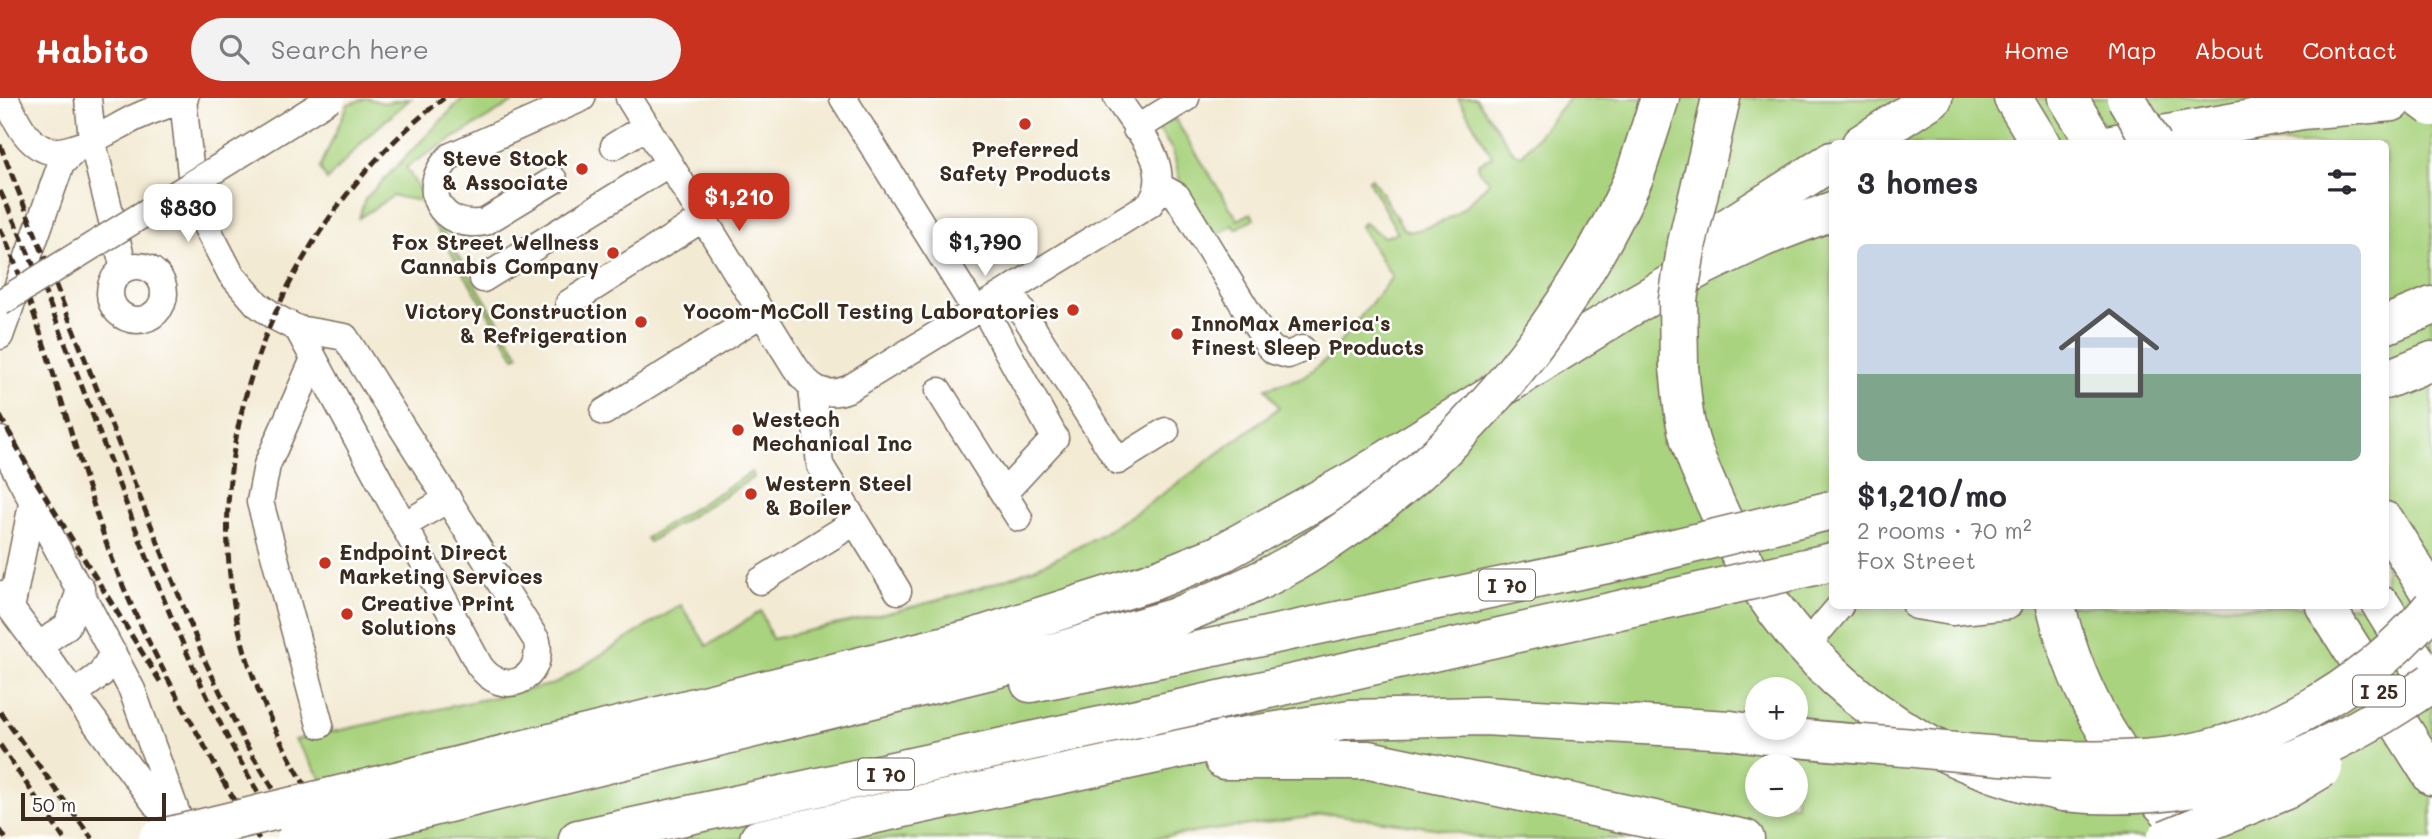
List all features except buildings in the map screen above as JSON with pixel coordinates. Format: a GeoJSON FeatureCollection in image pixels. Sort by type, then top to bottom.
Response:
{"type":"FeatureCollection","features":[{"type":"Feature","properties":{"kind":"highway"},"geometry":{"type":"LineString","coordinates":[[1177,636],[1241,590],[1303,557],[1382,503],[1461,430],[1539,340],[1586,270],[1635,175],[1660,98]]}},
{"type":"Feature","properties":{"kind":"highway"},"geometry":{"type":"LineString","coordinates":[[1721,98],[1687,243],[1678,300],[1679,367],[1685,420],[1696,461],[1717,508],[1762,592],[1779,618],[1855,696],[1896,727],[1994,774],[2064,792],[2107,796],[2143,795],[2235,779],[2341,740],[2384,717],[2432,684]]}},
{"type":"Feature","properties":{"kind":"highway"},"geometry":{"type":"LineString","coordinates":[[1867,140],[1933,98]]}},
{"type":"Feature","properties":{"kind":"highway"},"geometry":{"type":"LineString","coordinates":[[2013,98],[2038,140]]}},
{"type":"Feature","properties":{"kind":"highway"},"geometry":{"type":"LineString","coordinates":[[2068,98],[2094,140]]}},
{"type":"Feature","properties":{"kind":"highway"},"geometry":{"type":"LineString","coordinates":[[2126,98],[2151,140]]}},
{"type":"Feature","properties":{"kind":"highway"},"geometry":{"type":"LineString","coordinates":[[2134,140],[2302,110],[2413,99],[2432,107]]}},
{"type":"Feature","properties":{"kind":"highway"},"geometry":{"type":"LineString","coordinates":[[2276,140],[2313,122],[2413,99]]}},
{"type":"Feature","properties":{"kind":"highway"},"geometry":{"type":"LineString","coordinates":[[1436,427],[1630,288],[1829,163]]}},
{"type":"Feature","properties":{"kind":"highway"},"geometry":{"type":"LineString","coordinates":[[158,839],[370,805],[967,640],[1153,581],[1220,554],[1358,478],[1629,308],[1705,265],[1764,236],[1829,212]]}},
{"type":"Feature","properties":{"kind":"highway"},"geometry":{"type":"LineString","coordinates":[[2389,323],[2432,306]]}},
{"type":"Feature","properties":{"kind":"highway"},"geometry":{"type":"LineString","coordinates":[[2389,378],[2432,361]]}},
{"type":"Feature","properties":{"kind":"highway","name":"I 70"},"geometry":{"type":"LineString","coordinates":[[296,839],[370,805],[599,767],[1177,636],[1617,562],[1829,511]]}},
{"type":"Feature","properties":{"kind":"highway"},"geometry":{"type":"LineString","coordinates":[[2389,527],[2432,596]]}},
{"type":"Feature","properties":{"kind":"highway","name":"I 70"},"geometry":{"type":"LineString","coordinates":[[578,839],[1193,706],[1829,563]]}},
{"type":"Feature","properties":{"kind":"highway"},"geometry":{"type":"LineString","coordinates":[[759,839],[1222,740],[1350,719],[1484,716],[1730,730],[2067,761],[2158,757],[2207,748],[2272,728],[2324,701],[2375,664],[2432,607]]}},
{"type":"Feature","properties":{"kind":"highway"},"geometry":{"type":"LineString","coordinates":[[2057,609],[2066,649],[2090,705],[2120,755],[2159,804],[2198,839]]}},
{"type":"Feature","properties":{"kind":"highway","name":"I 25"},"geometry":{"type":"LineString","coordinates":[[2327,609],[2432,776]]}},
{"type":"Feature","properties":{"kind":"highway"},"geometry":{"type":"LineString","coordinates":[[2384,609],[2432,684]]}},
{"type":"Feature","properties":{"kind":"highway"},"geometry":{"type":"LineString","coordinates":[[2166,839],[2286,790],[2342,756],[2432,684]]}},
{"type":"Feature","properties":{"kind":"highway"},"geometry":{"type":"LineString","coordinates":[[1069,773],[1193,760],[1369,760],[1745,839]]}},
{"type":"Feature","properties":{"kind":"street"},"geometry":{"type":"LineString","coordinates":[[5,98],[45,177],[47,199]]}},
{"type":"Feature","properties":{"kind":"street"},"geometry":{"type":"LineString","coordinates":[[88,98],[85,143],[124,269]]}},
{"type":"Feature","properties":{"kind":"street"},"geometry":{"type":"LineString","coordinates":[[24,132],[46,151],[58,152],[85,143],[138,116],[184,98],[194,203],[226,265],[257,304],[298,329],[345,337],[537,641],[537,662],[524,678],[503,683],[485,674],[298,329]]}},
{"type":"Feature","properties":{"kind":"street"},"geometry":{"type":"LineString","coordinates":[[0,303],[331,98]]}},
{"type":"Feature","properties":{"kind":"street"},"geometry":{"type":"LineString","coordinates":[[554,180],[485,222],[472,224],[450,218],[441,209],[434,187],[441,164],[451,156],[582,98]]}},
{"type":"Feature","properties":{"kind":"street"},"geometry":{"type":"LineString","coordinates":[[629,98],[794,367],[817,390],[820,465],[898,591]]}},
{"type":"Feature","properties":{"kind":"street"},"geometry":{"type":"LineString","coordinates":[[843,98],[979,309],[1055,438],[1004,493]]}},
{"type":"Feature","properties":{"kind":"street"},"geometry":{"type":"LineString","coordinates":[[817,390],[848,389],[1150,204],[1161,187],[1160,169],[1117,98]]}},
{"type":"Feature","properties":{"kind":"street"},"geometry":{"type":"LineString","coordinates":[[1136,129],[1186,98]]}},
{"type":"Feature","properties":{"kind":"street"},"geometry":{"type":"LineString","coordinates":[[614,146],[645,127]]}},
{"type":"Feature","properties":{"kind":"street"},"geometry":{"type":"LineString","coordinates":[[0,334],[61,164],[85,143]]}},
{"type":"Feature","properties":{"kind":"street"},"geometry":{"type":"LineString","coordinates":[[483,279],[668,164]]}},
{"type":"Feature","properties":{"kind":"street"},"geometry":{"type":"LineString","coordinates":[[1161,187],[1177,197],[1268,345],[1274,351],[1288,355],[1302,349]]}},
{"type":"Feature","properties":{"kind":"street"},"geometry":{"type":"LineString","coordinates":[[569,303],[702,219]]}},
{"type":"Feature","properties":{"kind":"street"},"geometry":{"type":"LineString","coordinates":[[1009,291],[1118,461],[1166,431]]}},
{"type":"Feature","properties":{"kind":"street"},"geometry":{"type":"LineString","coordinates":[[604,412],[761,314]]}},
{"type":"Feature","properties":{"kind":"street"},"geometry":{"type":"LineString","coordinates":[[314,359],[267,464],[260,502],[320,725]]}},
{"type":"Feature","properties":{"kind":"street"},"geometry":{"type":"LineString","coordinates":[[939,391],[1019,518]]}},
{"type":"Feature","properties":{"kind":"street"},"geometry":{"type":"LineString","coordinates":[[0,440],[19,488],[80,588],[132,690],[184,839]]}},
{"type":"Feature","properties":{"kind":"street"},"geometry":{"type":"LineString","coordinates":[[19,488],[6,602],[184,839]]}},
{"type":"Feature","properties":{"kind":"street"},"geometry":{"type":"LineString","coordinates":[[404,525],[448,499]]}},
{"type":"Feature","properties":{"kind":"street"},"geometry":{"type":"LineString","coordinates":[[760,581],[855,522]]}},
{"type":"Feature","properties":{"kind":"street"},"geometry":{"type":"LineString","coordinates":[[38,646],[67,626],[80,588]]}},
{"type":"Feature","properties":{"kind":"street"},"geometry":{"type":"LineString","coordinates":[[1805,647],[1837,609]]}},
{"type":"Feature","properties":{"kind":"street"},"geometry":{"type":"LineString","coordinates":[[1934,609],[1952,612],[1980,609]]}},
{"type":"Feature","properties":{"kind":"street"},"geometry":{"type":"LineString","coordinates":[[74,694],[101,674],[113,653]]}},
{"type":"Feature","properties":{"kind":"green space"},"geometry":{"type":"Polygon","coordinates":[[[367,98],[383,103],[411,98],[370,134],[327,180],[320,168],[348,104],[367,98]]]}},
{"type":"Feature","properties":{"kind":"green space"},"geometry":{"type":"Polygon","coordinates":[[[463,98],[520,98],[406,167],[426,202],[393,196],[359,218],[365,199],[463,98]]]}},
{"type":"Feature","properties":{"kind":"green space"},"geometry":{"type":"Polygon","coordinates":[[[1458,98],[1476,98],[1514,153],[1522,155],[1569,98],[2432,98],[2432,839],[1487,839],[1441,829],[1332,814],[1147,839],[362,839],[295,740],[554,684],[681,605],[707,646],[761,611],[772,639],[955,595],[1050,561],[1119,524],[1184,479],[1279,408],[1266,388],[1301,378],[1327,359],[1392,277],[1360,226],[1364,223],[1384,237],[1398,233],[1368,180],[1372,178],[1403,228],[1409,232],[1445,220],[1472,200],[1490,181],[1479,171],[1478,164],[1492,156],[1458,98]]]}},
{"type":"Feature","properties":{"kind":"green space"},"geometry":{"type":"Polygon","coordinates":[[[1175,119],[1238,220],[1251,213],[1254,218],[1236,229],[1233,225],[1215,236],[1180,182],[1173,151],[1159,130],[1160,125],[1175,119]]]}},
{"type":"Feature","properties":{"kind":"green space"},"geometry":{"type":"Polygon","coordinates":[[[427,205],[519,355],[515,357],[423,207],[427,205]]]}},
{"type":"Feature","properties":{"kind":"green space"},"geometry":{"type":"Polygon","coordinates":[[[752,472],[754,477],[649,542],[646,538],[752,472]]]}},
{"type":"Feature","properties":{"kind":"railway"},"geometry":{"type":"LineString","coordinates":[[339,839],[286,750],[254,680],[230,579],[228,501],[239,424],[261,348],[294,276],[336,209],[386,149],[444,98]]}},
{"type":"Feature","properties":{"kind":"railway"},"geometry":{"type":"LineString","coordinates":[[0,145],[205,661],[245,743],[304,839]]}},
{"type":"Feature","properties":{"kind":"railway"},"geometry":{"type":"LineString","coordinates":[[0,191],[36,272],[133,521],[201,684],[241,763],[287,839]]}},
{"type":"Feature","properties":{"kind":"railway"},"geometry":{"type":"LineString","coordinates":[[0,228],[31,306],[119,576],[162,668],[227,787]]}},
{"type":"Feature","properties":{"kind":"railway"},"geometry":{"type":"LineString","coordinates":[[0,416],[34,478],[161,683]]}},
{"type":"Feature","properties":{"kind":"railway"},"geometry":{"type":"LineString","coordinates":[[0,712],[92,839]]}},
{"type":"Feature","properties":{"kind":"railway"},"geometry":{"type":"LineString","coordinates":[[0,745],[64,839]]}},
{"type":"Feature","properties":{"kind":"railway"},"geometry":{"type":"LineString","coordinates":[[222,780],[259,839]]}},
{"type":"Feature","properties":{"kind":"railway"},"geometry":{"type":"LineString","coordinates":[[0,830],[6,839]]}},
{"type":"Feature","properties":{"kind":"place","name":"Preferred Safety Products"},"geometry":{"type":"Point","coordinates":[1025,124]}},
{"type":"Feature","properties":{"kind":"place","name":"Steve Stock & Associate"},"geometry":{"type":"Point","coordinates":[582,169]}},
{"type":"Feature","properties":{"kind":"place","name":"Fox Street Wellness Cannabis Company"},"geometry":{"type":"Point","coordinates":[613,253]}},
{"type":"Feature","properties":{"kind":"place","name":"Yocom-McColl Testing Laboratories"},"geometry":{"type":"Point","coordinates":[1073,310]}},
{"type":"Feature","properties":{"kind":"place","name":"Victory Construction & Refrigeration"},"geometry":{"type":"Point","coordinates":[641,322]}},
{"type":"Feature","properties":{"kind":"place","name":"InnoMax America's Finest Sleep Products"},"geometry":{"type":"Point","coordinates":[1177,334]}},
{"type":"Feature","properties":{"kind":"place","name":"Westech Mechanical Inc"},"geometry":{"type":"Point","coordinates":[738,430]}},
{"type":"Feature","properties":{"kind":"place","name":"Western Steel & Boiler"},"geometry":{"type":"Point","coordinates":[751,494]}},
{"type":"Feature","properties":{"kind":"place","name":"Endpoint Direct Marketing Services"},"geometry":{"type":"Point","coordinates":[325,563]}},
{"type":"Feature","properties":{"kind":"place","name":"Creative Print Solutions"},"geometry":{"type":"Point","coordinates":[347,614]}}]}
